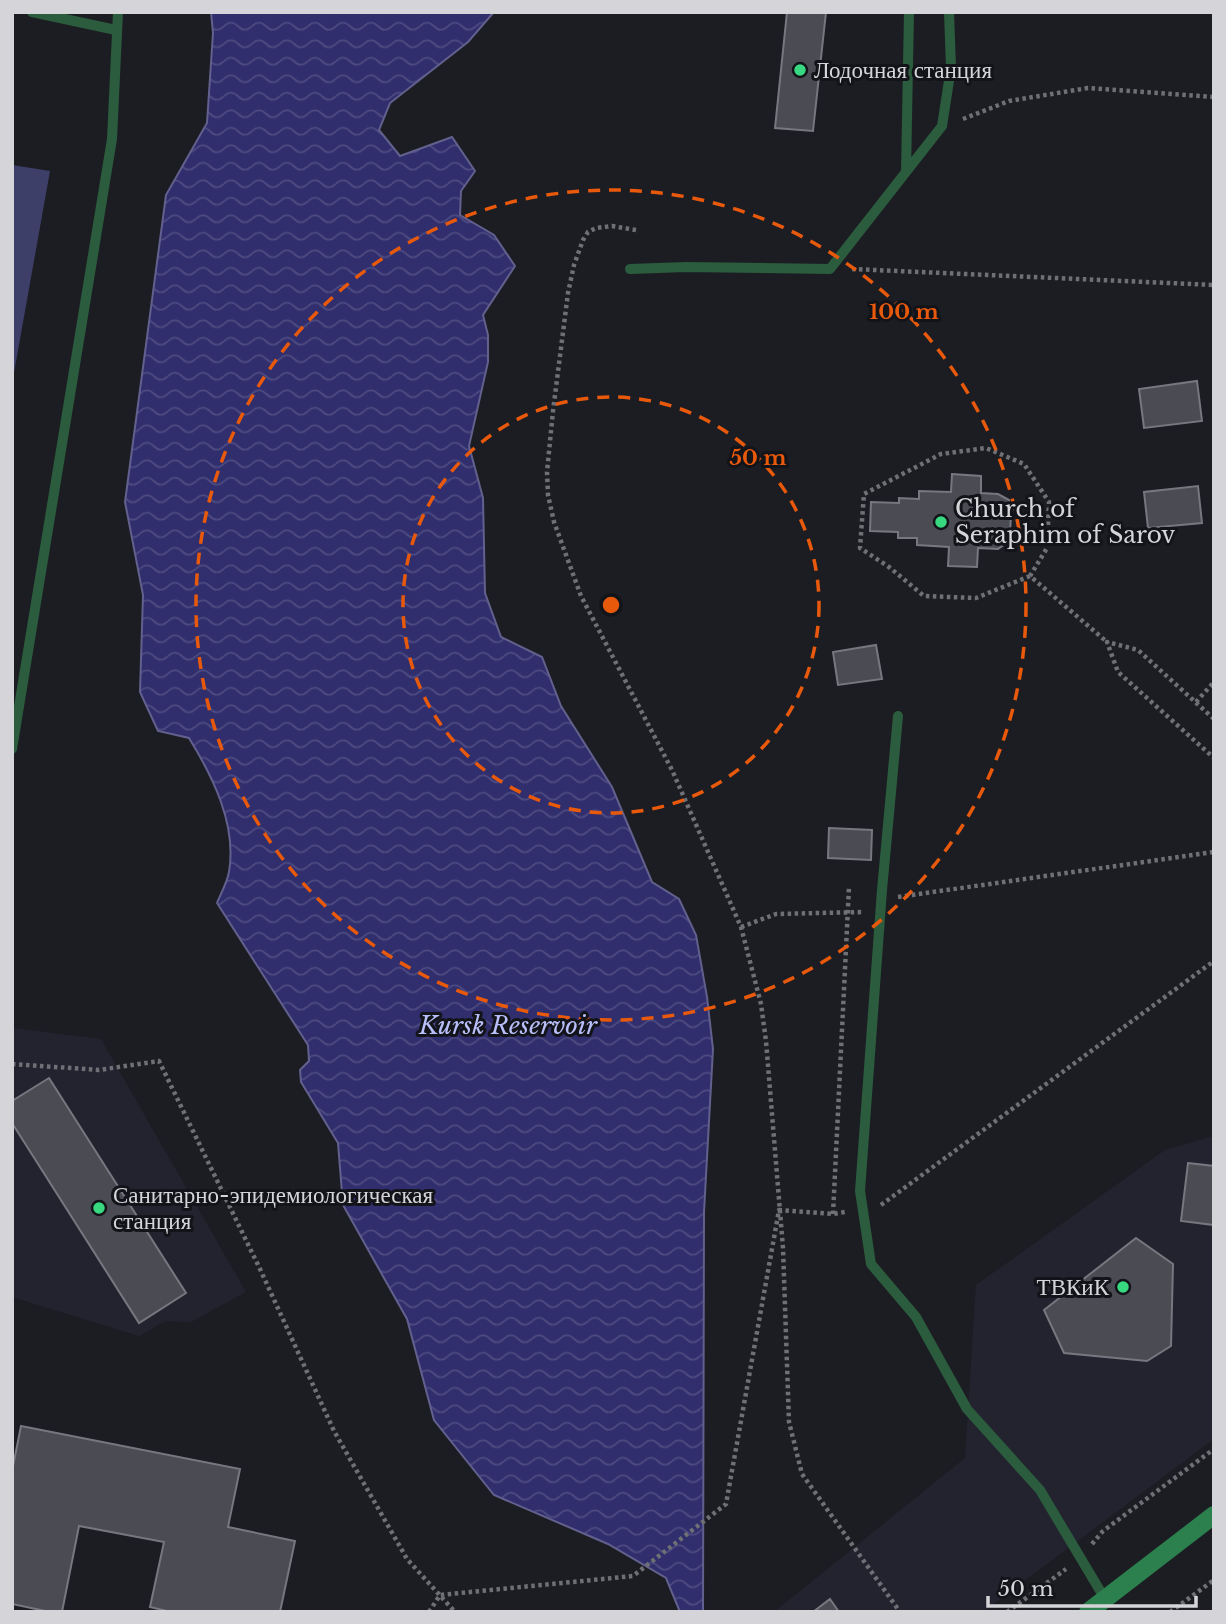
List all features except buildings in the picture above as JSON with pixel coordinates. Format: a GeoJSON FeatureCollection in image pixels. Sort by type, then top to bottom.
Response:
{"type":"FeatureCollection","features":[{"type":"Feature","properties":{"kind":"main road"},"geometry":{"type":"LineString","coordinates":[[1088,1612],[1214,1515]]}},
{"type":"Feature","properties":{"kind":"lane"},"geometry":{"type":"LineString","coordinates":[[32,12],[116,30]]}},
{"type":"Feature","properties":{"kind":"lane"},"geometry":{"type":"LineString","coordinates":[[12,750],[112,139],[118,12]]}},
{"type":"Feature","properties":{"kind":"lane"},"geometry":{"type":"LineString","coordinates":[[906,172],[909,12]]}},
{"type":"Feature","properties":{"kind":"lane"},"geometry":{"type":"LineString","coordinates":[[631,269],[830,269],[942,126],[951,68],[949,12]]}},
{"type":"Feature","properties":{"kind":"lane"},"geometry":{"type":"LineString","coordinates":[[898,716],[881,900],[860,1191],[871,1264],[916,1317],[967,1409],[1040,1490],[1105,1598]]}},
{"type":"Feature","properties":{"kind":"path"},"geometry":{"type":"LineString","coordinates":[[942,126],[1009,101],[1088,88],[1214,97]]}},
{"type":"Feature","properties":{"kind":"path"},"geometry":{"type":"LineString","coordinates":[[636,230],[612,226],[596,228],[588,232],[583,240],[568,293],[552,411],[548,495],[554,522],[581,596],[672,770],[741,927],[761,1004],[766,1041],[783,1248],[789,1422],[802,1474],[900,1612]]}},
{"type":"Feature","properties":{"kind":"path"},"geometry":{"type":"LineString","coordinates":[[830,269],[1214,285]]}},
{"type":"Feature","properties":{"kind":"path"},"geometry":{"type":"LineString","coordinates":[[986,448],[1024,464],[1048,502],[1047,548],[1030,576],[976,598],[924,596],[889,567],[860,548],[864,494],[941,454],[986,448]]}},
{"type":"Feature","properties":{"kind":"path"},"geometry":{"type":"LineString","coordinates":[[1030,576],[1107,642],[1138,650],[1214,719]]}},
{"type":"Feature","properties":{"kind":"path"},"geometry":{"type":"LineString","coordinates":[[1107,642],[1118,672],[1214,758]]}},
{"type":"Feature","properties":{"kind":"path"},"geometry":{"type":"LineString","coordinates":[[1196,702],[1214,682]]}},
{"type":"Feature","properties":{"kind":"path"},"geometry":{"type":"LineString","coordinates":[[741,927],[776,914],[871,912],[881,900],[1214,852]]}},
{"type":"Feature","properties":{"kind":"path"},"geometry":{"type":"LineString","coordinates":[[779,1210],[833,1214],[849,887]]}},
{"type":"Feature","properties":{"kind":"path"},"geometry":{"type":"LineString","coordinates":[[863,1210],[883,1204],[1214,961]]}},
{"type":"Feature","properties":{"kind":"path"},"geometry":{"type":"LineString","coordinates":[[12,1064],[99,1070],[159,1061],[260,1269],[334,1432],[407,1559],[455,1612]]}},
{"type":"Feature","properties":{"kind":"path"},"geometry":{"type":"LineString","coordinates":[[440,1595],[633,1576],[726,1504],[779,1210]]}},
{"type":"Feature","properties":{"kind":"path"},"geometry":{"type":"LineString","coordinates":[[1007,1612],[1081,1558],[1103,1531],[1214,1449]]}},
{"type":"Feature","properties":{"kind":"path"},"geometry":{"type":"LineString","coordinates":[[1170,1612],[1177,1610],[1214,1580]]}},
{"type":"Feature","properties":{"kind":"path"},"geometry":{"type":"LineString","coordinates":[[429,1612],[440,1595]]}},
{"type":"Feature","properties":{"kind":"shaded area"},"geometry":{"type":"Polygon","coordinates":[[[12,165],[50,171],[12,384],[12,165]]]}},
{"type":"Feature","properties":{"kind":"shaded area"},"geometry":{"type":"Polygon","coordinates":[[[12,1028],[101,1039],[246,1292],[191,1322],[166,1321],[139,1336],[12,1297],[12,1028]]]}},
{"type":"Feature","properties":{"kind":"shaded area"},"geometry":{"type":"Polygon","coordinates":[[[1214,1136],[1214,1439],[983,1612],[774,1612],[965,1458],[976,1285],[1165,1150],[1214,1136]]]}},
{"type":"Feature","properties":{"kind":"water","name":"Kursk Reservoir"},"geometry":{"type":"Polygon","coordinates":[[[211,12],[494,12],[468,42],[390,103],[379,130],[400,156],[452,137],[475,171],[461,191],[460,215],[494,235],[515,266],[483,315],[488,335],[488,362],[469,446],[483,498],[485,593],[501,637],[542,657],[561,706],[612,787],[652,882],[679,899],[696,935],[713,1049],[704,1212],[703,1612],[680,1612],[666,1578],[608,1544],[494,1495],[434,1420],[407,1319],[343,1205],[338,1143],[301,1082],[300,1070],[309,1061],[308,1045],[217,903],[228,876],[231,854],[230,837],[221,802],[189,738],[158,731],[140,692],[143,595],[125,502],[166,195],[207,123],[213,33],[211,12]]]}},
{"type":"Feature","properties":{"kind":"place","name":"Лодочная станция"},"geometry":{"type":"Point","coordinates":[800,70]}},
{"type":"Feature","properties":{"kind":"place","name":"Church of Seraphim of Sarov"},"geometry":{"type":"Point","coordinates":[941,522]}},
{"type":"Feature","properties":{"kind":"place","name":"Санитарно-эпидемиологическая станция"},"geometry":{"type":"Point","coordinates":[99,1208]}},
{"type":"Feature","properties":{"kind":"place","name":"ТВКиК"},"geometry":{"type":"Point","coordinates":[1123,1287]}}]}
